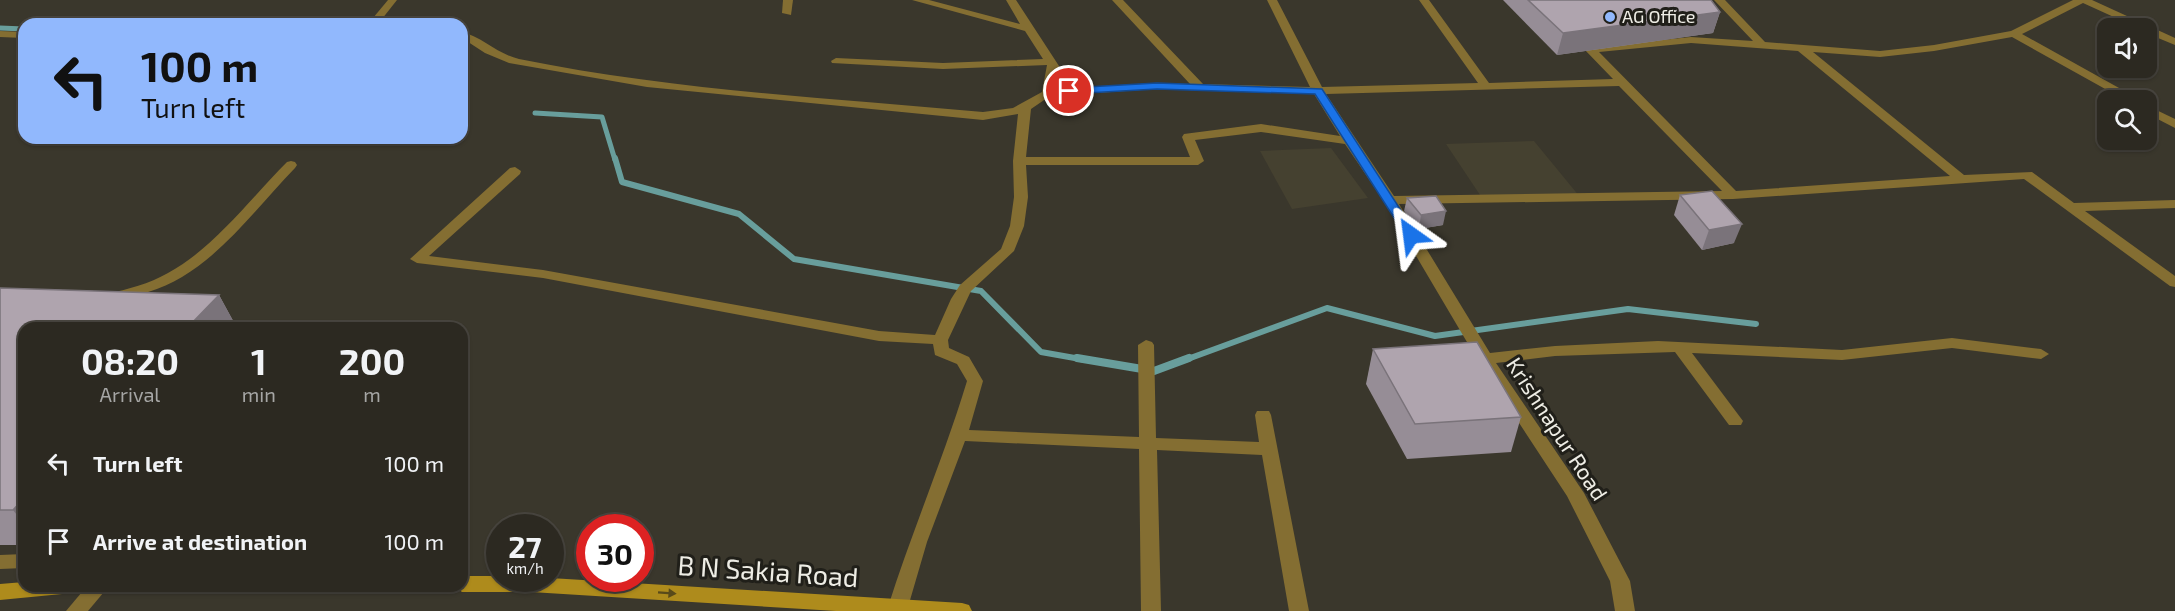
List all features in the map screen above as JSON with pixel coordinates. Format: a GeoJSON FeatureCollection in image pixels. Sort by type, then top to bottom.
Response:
{"type":"FeatureCollection","features":[{"type":"Feature","properties":{"kind":"main road","name":"B N Sakia Road"},"geometry":{"type":"LineString","coordinates":[[468,584],[531,584],[767,605],[898,607],[962,611]]}},
{"type":"Feature","properties":{"kind":"main road"},"geometry":{"type":"LineString","coordinates":[[0,592],[18,590]]}},
{"type":"Feature","properties":{"kind":"street"},"geometry":{"type":"LineString","coordinates":[[787,13],[788,0]]}},
{"type":"Feature","properties":{"kind":"street"},"geometry":{"type":"LineString","coordinates":[[917,0],[1029,29]]}},
{"type":"Feature","properties":{"kind":"street"},"geometry":{"type":"LineString","coordinates":[[1011,0],[1053,66],[1047,93]]}},
{"type":"Feature","properties":{"kind":"street"},"geometry":{"type":"LineString","coordinates":[[1117,0],[1200,87]]}},
{"type":"Feature","properties":{"kind":"street","name":"Krishnapur Road"},"geometry":{"type":"LineString","coordinates":[[1272,0],[1318,91],[1390,200],[1485,358],[1575,493],[1620,581],[1625,611]]}},
{"type":"Feature","properties":{"kind":"street"},"geometry":{"type":"LineString","coordinates":[[1424,0],[1486,86]]}},
{"type":"Feature","properties":{"kind":"street"},"geometry":{"type":"LineString","coordinates":[[1719,0],[1762,45]]}},
{"type":"Feature","properties":{"kind":"street"},"geometry":{"type":"LineString","coordinates":[[1592,50],[1688,36],[1762,45],[1880,54],[1935,48],[2014,34],[2082,0],[2122,18]]}},
{"type":"Feature","properties":{"kind":"street"},"geometry":{"type":"LineString","coordinates":[[0,34],[18,35]]}},
{"type":"Feature","properties":{"kind":"street"},"geometry":{"type":"LineString","coordinates":[[2014,34],[2115,90]]}},
{"type":"Feature","properties":{"kind":"street"},"geometry":{"type":"LineString","coordinates":[[2157,34],[2175,42]]}},
{"type":"Feature","properties":{"kind":"street"},"geometry":{"type":"LineString","coordinates":[[468,37],[489,51],[513,61],[647,84],[983,116],[1011,114],[1025,109],[1047,93],[1157,86],[1318,91],[1623,82]]}},
{"type":"Feature","properties":{"kind":"street"},"geometry":{"type":"LineString","coordinates":[[1574,38],[1592,50],[1733,195]]}},
{"type":"Feature","properties":{"kind":"street"},"geometry":{"type":"LineString","coordinates":[[1801,48],[1962,180]]}},
{"type":"Feature","properties":{"kind":"street"},"geometry":{"type":"LineString","coordinates":[[836,61],[943,66],[1050,62]]}},
{"type":"Feature","properties":{"kind":"street"},"geometry":{"type":"LineString","coordinates":[[898,607],[918,542],[959,435],[975,381],[963,362],[940,351],[940,340],[965,288],[1007,251],[1017,226],[1021,196],[1019,161],[1025,109]]}},
{"type":"Feature","properties":{"kind":"street"},"geometry":{"type":"LineString","coordinates":[[2157,114],[2175,124]]}},
{"type":"Feature","properties":{"kind":"street"},"geometry":{"type":"LineString","coordinates":[[1019,161],[1198,161],[1188,137],[1260,128],[1349,141]]}},
{"type":"Feature","properties":{"kind":"street"},"geometry":{"type":"LineString","coordinates":[[103,298],[126,294],[161,282],[192,264],[291,165]]}},
{"type":"Feature","properties":{"kind":"street"},"geometry":{"type":"LineString","coordinates":[[515,171],[417,259],[543,274],[879,336],[940,340]]}},
{"type":"Feature","properties":{"kind":"street"},"geometry":{"type":"LineString","coordinates":[[1390,200],[1733,195],[2027,175],[2175,283]]}},
{"type":"Feature","properties":{"kind":"street"},"geometry":{"type":"LineString","coordinates":[[2072,207],[2175,204]]}},
{"type":"Feature","properties":{"kind":"street"},"geometry":{"type":"LineString","coordinates":[[1485,358],[1555,351],[1658,346],[1842,355],[1952,343],[2041,354]]}},
{"type":"Feature","properties":{"kind":"street"},"geometry":{"type":"LineString","coordinates":[[1146,345],[1151,611]]}},
{"type":"Feature","properties":{"kind":"street"},"geometry":{"type":"LineString","coordinates":[[1680,348],[1735,421]]}},
{"type":"Feature","properties":{"kind":"street"},"geometry":{"type":"LineString","coordinates":[[1263,415],[1299,611]]}},
{"type":"Feature","properties":{"kind":"street"},"geometry":{"type":"LineString","coordinates":[[959,435],[1270,449]]}},
{"type":"Feature","properties":{"kind":"street"},"geometry":{"type":"LineString","coordinates":[[0,551],[18,551]]}},
{"type":"Feature","properties":{"kind":"street"},"geometry":{"type":"LineString","coordinates":[[0,562],[18,561]]}},
{"type":"Feature","properties":{"kind":"street"},"geometry":{"type":"LineString","coordinates":[[76,611],[93,592]]}},
{"type":"Feature","properties":{"kind":"lane"},"geometry":{"type":"LineString","coordinates":[[378,18],[393,0]]}},
{"type":"Feature","properties":{"kind":"shaded area"},"geometry":{"type":"Polygon","coordinates":[[[1534,141],[1580,197],[1480,195],[1446,144],[1534,141]]]}},
{"type":"Feature","properties":{"kind":"shaded area"},"geometry":{"type":"Polygon","coordinates":[[[1331,148],[1368,198],[1292,209],[1260,151],[1331,148]]]}},
{"type":"Feature","properties":{"kind":"building"},"geometry":{"type":"Polygon","coordinates":[[[1528,0],[1711,0],[1720,12],[1563,33],[1528,0]]]}},
{"type":"Feature","properties":{"kind":"building"},"geometry":{"type":"Polygon","coordinates":[[[1712,191],[1742,224],[1709,230],[1680,195],[1712,191]]]}},
{"type":"Feature","properties":{"kind":"building"},"geometry":{"type":"Polygon","coordinates":[[[1436,196],[1446,211],[1421,215],[1407,198],[1436,196]]]}},
{"type":"Feature","properties":{"kind":"building"},"geometry":{"type":"Polygon","coordinates":[[[0,288],[219,295],[193,322],[18,322],[18,505],[13,510],[0,510],[0,288]]]}},
{"type":"Feature","properties":{"kind":"building"},"geometry":{"type":"Polygon","coordinates":[[[1477,342],[1521,417],[1415,424],[1373,349],[1477,342]]]}},
{"type":"Feature","properties":{"kind":"waterway"},"geometry":{"type":"LineString","coordinates":[[0,28],[18,29]]}},
{"type":"Feature","properties":{"kind":"waterway"},"geometry":{"type":"LineString","coordinates":[[535,113],[602,117],[615,160]]}},
{"type":"Feature","properties":{"kind":"waterway"},"geometry":{"type":"LineString","coordinates":[[615,158],[622,182],[739,214],[794,259],[981,291],[1041,352],[1086,360]]}},
{"type":"Feature","properties":{"kind":"waterway"},"geometry":{"type":"LineString","coordinates":[[1185,360],[1327,308],[1435,336],[1628,309],[1756,324]]}},
{"type":"Feature","properties":{"kind":"waterway"},"geometry":{"type":"LineString","coordinates":[[1077,358],[1154,371],[1189,358]]}},
{"type":"Feature","properties":{"kind":"place","name":"AG Office"},"geometry":{"type":"Point","coordinates":[1610,17]}},
{"type":"Feature","properties":{"kind":"route"},"geometry":{"type":"LineString","coordinates":[[1069,91],[1157,86],[1318,91],[1411,235]]}}]}
